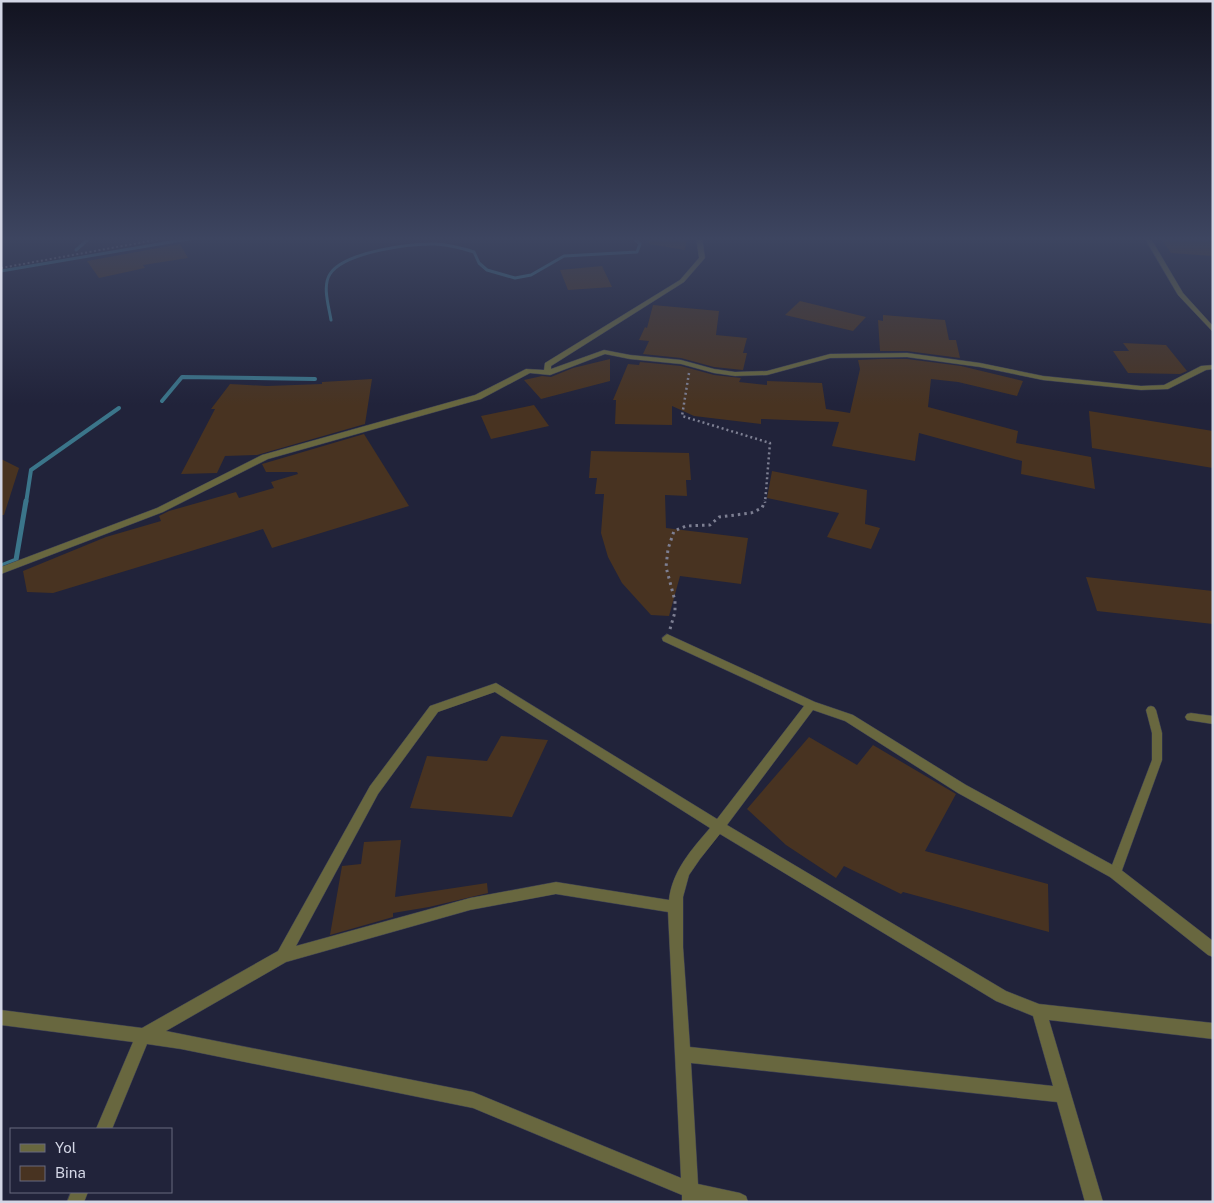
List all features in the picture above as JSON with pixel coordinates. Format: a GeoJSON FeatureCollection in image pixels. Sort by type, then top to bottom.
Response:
{"type":"FeatureCollection","features":[{"type":"Feature","properties":{"kind":"street"},"geometry":{"type":"LineString","coordinates":[[547,373],[548,365],[663,293]]}},
{"type":"Feature","properties":{"kind":"street"},"geometry":{"type":"LineString","coordinates":[[1180,293],[1213,330]]}},
{"type":"Feature","properties":{"kind":"street"},"geometry":{"type":"LineString","coordinates":[[1203,321],[1213,321]]}},
{"type":"Feature","properties":{"kind":"street"},"geometry":{"type":"LineString","coordinates":[[1,571],[160,510],[265,457],[478,397],[529,371],[547,373],[604,352],[630,358],[691,365],[735,374],[767,373],[830,356],[907,355],[980,365],[1043,378],[1141,388],[1165,387],[1204,368],[1213,367]]}},
{"type":"Feature","properties":{"kind":"street"},"geometry":{"type":"LineString","coordinates":[[666,638],[812,705],[849,718],[962,789],[1115,873],[1213,950]]}},
{"type":"Feature","properties":{"kind":"street"},"geometry":{"type":"LineString","coordinates":[[283,956],[374,790],[434,710],[496,686],[719,827],[1001,996],[1039,1011],[1213,1031]]}},
{"type":"Feature","properties":{"kind":"street"},"geometry":{"type":"LineString","coordinates":[[692,1196],[675,907],[678,890],[683,874],[694,857],[812,705]]}},
{"type":"Feature","properties":{"kind":"street"},"geometry":{"type":"LineString","coordinates":[[1191,718],[1213,720]]}},
{"type":"Feature","properties":{"kind":"street"},"geometry":{"type":"LineString","coordinates":[[104,1128],[143,1036],[283,956],[470,904],[556,888],[675,907]]}},
{"type":"Feature","properties":{"kind":"street"},"geometry":{"type":"LineString","coordinates":[[1039,1011],[1094,1202]]}},
{"type":"Feature","properties":{"kind":"street"},"geometry":{"type":"LineString","coordinates":[[1,1017],[181,1041],[473,1100],[692,1196],[740,1202]]}},
{"type":"Feature","properties":{"kind":"street"},"geometry":{"type":"LineString","coordinates":[[683,1054],[1063,1095]]}},
{"type":"Feature","properties":{"kind":"lane"},"geometry":{"type":"LineString","coordinates":[[1115,873],[1157,760],[1157,733],[1151,710]]}},
{"type":"Feature","properties":{"kind":"path"},"geometry":{"type":"LineString","coordinates":[[666,638],[675,612],[675,601],[666,566],[668,548],[674,531],[686,526],[710,525],[719,517],[758,512],[765,503],[770,442],[682,416],[681,413],[691,365]]}},
{"type":"Feature","properties":{"kind":"building"},"geometry":{"type":"Polygon","coordinates":[[[800,301],[866,317],[853,331],[785,315],[800,301]]]}},
{"type":"Feature","properties":{"kind":"building"},"geometry":{"type":"Polygon","coordinates":[[[653,305],[719,311],[716,335],[747,338],[743,353],[747,353],[743,370],[714,367],[681,358],[643,354],[649,341],[639,340],[645,327],[647,328],[653,305]]]}},
{"type":"Feature","properties":{"kind":"building"},"geometry":{"type":"Polygon","coordinates":[[[883,315],[945,320],[949,340],[956,340],[960,358],[907,351],[880,351],[878,320],[883,321],[883,315]]]}},
{"type":"Feature","properties":{"kind":"building"},"geometry":{"type":"Polygon","coordinates":[[[1123,343],[1166,345],[1187,371],[1180,374],[1128,373],[1113,351],[1129,351],[1123,343]]]}},
{"type":"Feature","properties":{"kind":"building"},"geometry":{"type":"Polygon","coordinates":[[[610,359],[610,381],[541,399],[524,380],[542,376],[551,377],[573,368],[610,359]]]}},
{"type":"Feature","properties":{"kind":"building"},"geometry":{"type":"Polygon","coordinates":[[[907,359],[961,366],[1023,381],[1017,396],[958,382],[931,379],[928,407],[1018,431],[1016,443],[1091,457],[1095,489],[1021,474],[1022,461],[919,433],[915,461],[832,446],[839,422],[761,419],[761,424],[694,416],[672,406],[672,425],[615,424],[616,400],[613,400],[628,364],[639,365],[640,362],[681,366],[714,375],[741,378],[739,382],[767,385],[767,381],[822,383],[826,409],[850,413],[860,369],[858,360],[907,359]]]}},
{"type":"Feature","properties":{"kind":"building"},"geometry":{"type":"Polygon","coordinates":[[[372,379],[365,424],[257,455],[225,456],[217,473],[181,474],[215,409],[211,409],[230,384],[267,386],[322,384],[322,382],[372,379]]]}},
{"type":"Feature","properties":{"kind":"building"},"geometry":{"type":"Polygon","coordinates":[[[534,405],[549,426],[491,439],[481,416],[534,405]]]}},
{"type":"Feature","properties":{"kind":"building"},"geometry":{"type":"Polygon","coordinates":[[[1089,411],[1213,431],[1213,468],[1092,448],[1089,411]]]}},
{"type":"Feature","properties":{"kind":"building"},"geometry":{"type":"Polygon","coordinates":[[[364,434],[409,506],[272,548],[263,529],[53,593],[27,592],[23,571],[106,537],[161,521],[159,516],[169,511],[236,492],[239,498],[274,488],[271,482],[298,474],[297,472],[266,472],[262,464],[364,434]]]}},
{"type":"Feature","properties":{"kind":"building"},"geometry":{"type":"Polygon","coordinates":[[[591,451],[689,453],[691,480],[686,480],[687,496],[665,495],[666,528],[748,538],[741,584],[680,576],[669,616],[651,615],[622,583],[608,557],[601,533],[604,494],[595,494],[597,478],[589,478],[591,451]]]}},
{"type":"Feature","properties":{"kind":"building"},"geometry":{"type":"Polygon","coordinates":[[[1,459],[19,468],[4,515],[1,515],[1,459]]]}},
{"type":"Feature","properties":{"kind":"building"},"geometry":{"type":"Polygon","coordinates":[[[772,471],[867,490],[865,524],[880,528],[871,549],[827,537],[839,513],[767,498],[772,471]]]}},
{"type":"Feature","properties":{"kind":"building"},"geometry":{"type":"Polygon","coordinates":[[[1086,577],[1213,591],[1213,624],[1097,611],[1086,577]]]}},
{"type":"Feature","properties":{"kind":"building"},"geometry":{"type":"Polygon","coordinates":[[[501,736],[548,740],[512,817],[410,808],[427,756],[487,761],[501,736]]]}},
{"type":"Feature","properties":{"kind":"building"},"geometry":{"type":"Polygon","coordinates":[[[809,737],[857,765],[873,745],[956,794],[925,851],[1048,884],[1049,932],[903,892],[901,894],[844,866],[836,878],[786,845],[747,809],[809,737]]]}},
{"type":"Feature","properties":{"kind":"building"},"geometry":{"type":"Polygon","coordinates":[[[401,840],[395,897],[487,883],[488,893],[429,907],[393,913],[393,917],[330,935],[342,866],[361,864],[364,842],[401,840]]]}},
{"type":"Feature","properties":{"kind":"waterway"},"geometry":{"type":"LineString","coordinates":[[326,293],[331,320]]}},
{"type":"Feature","properties":{"kind":"waterway"},"geometry":{"type":"LineString","coordinates":[[162,401],[182,377],[315,379]]}},
{"type":"Feature","properties":{"kind":"waterway"},"geometry":{"type":"LineString","coordinates":[[26,503],[31,470],[119,408]]}},
{"type":"Feature","properties":{"kind":"waterway"},"geometry":{"type":"LineString","coordinates":[[1,566],[16,560],[26,501]]}}]}
